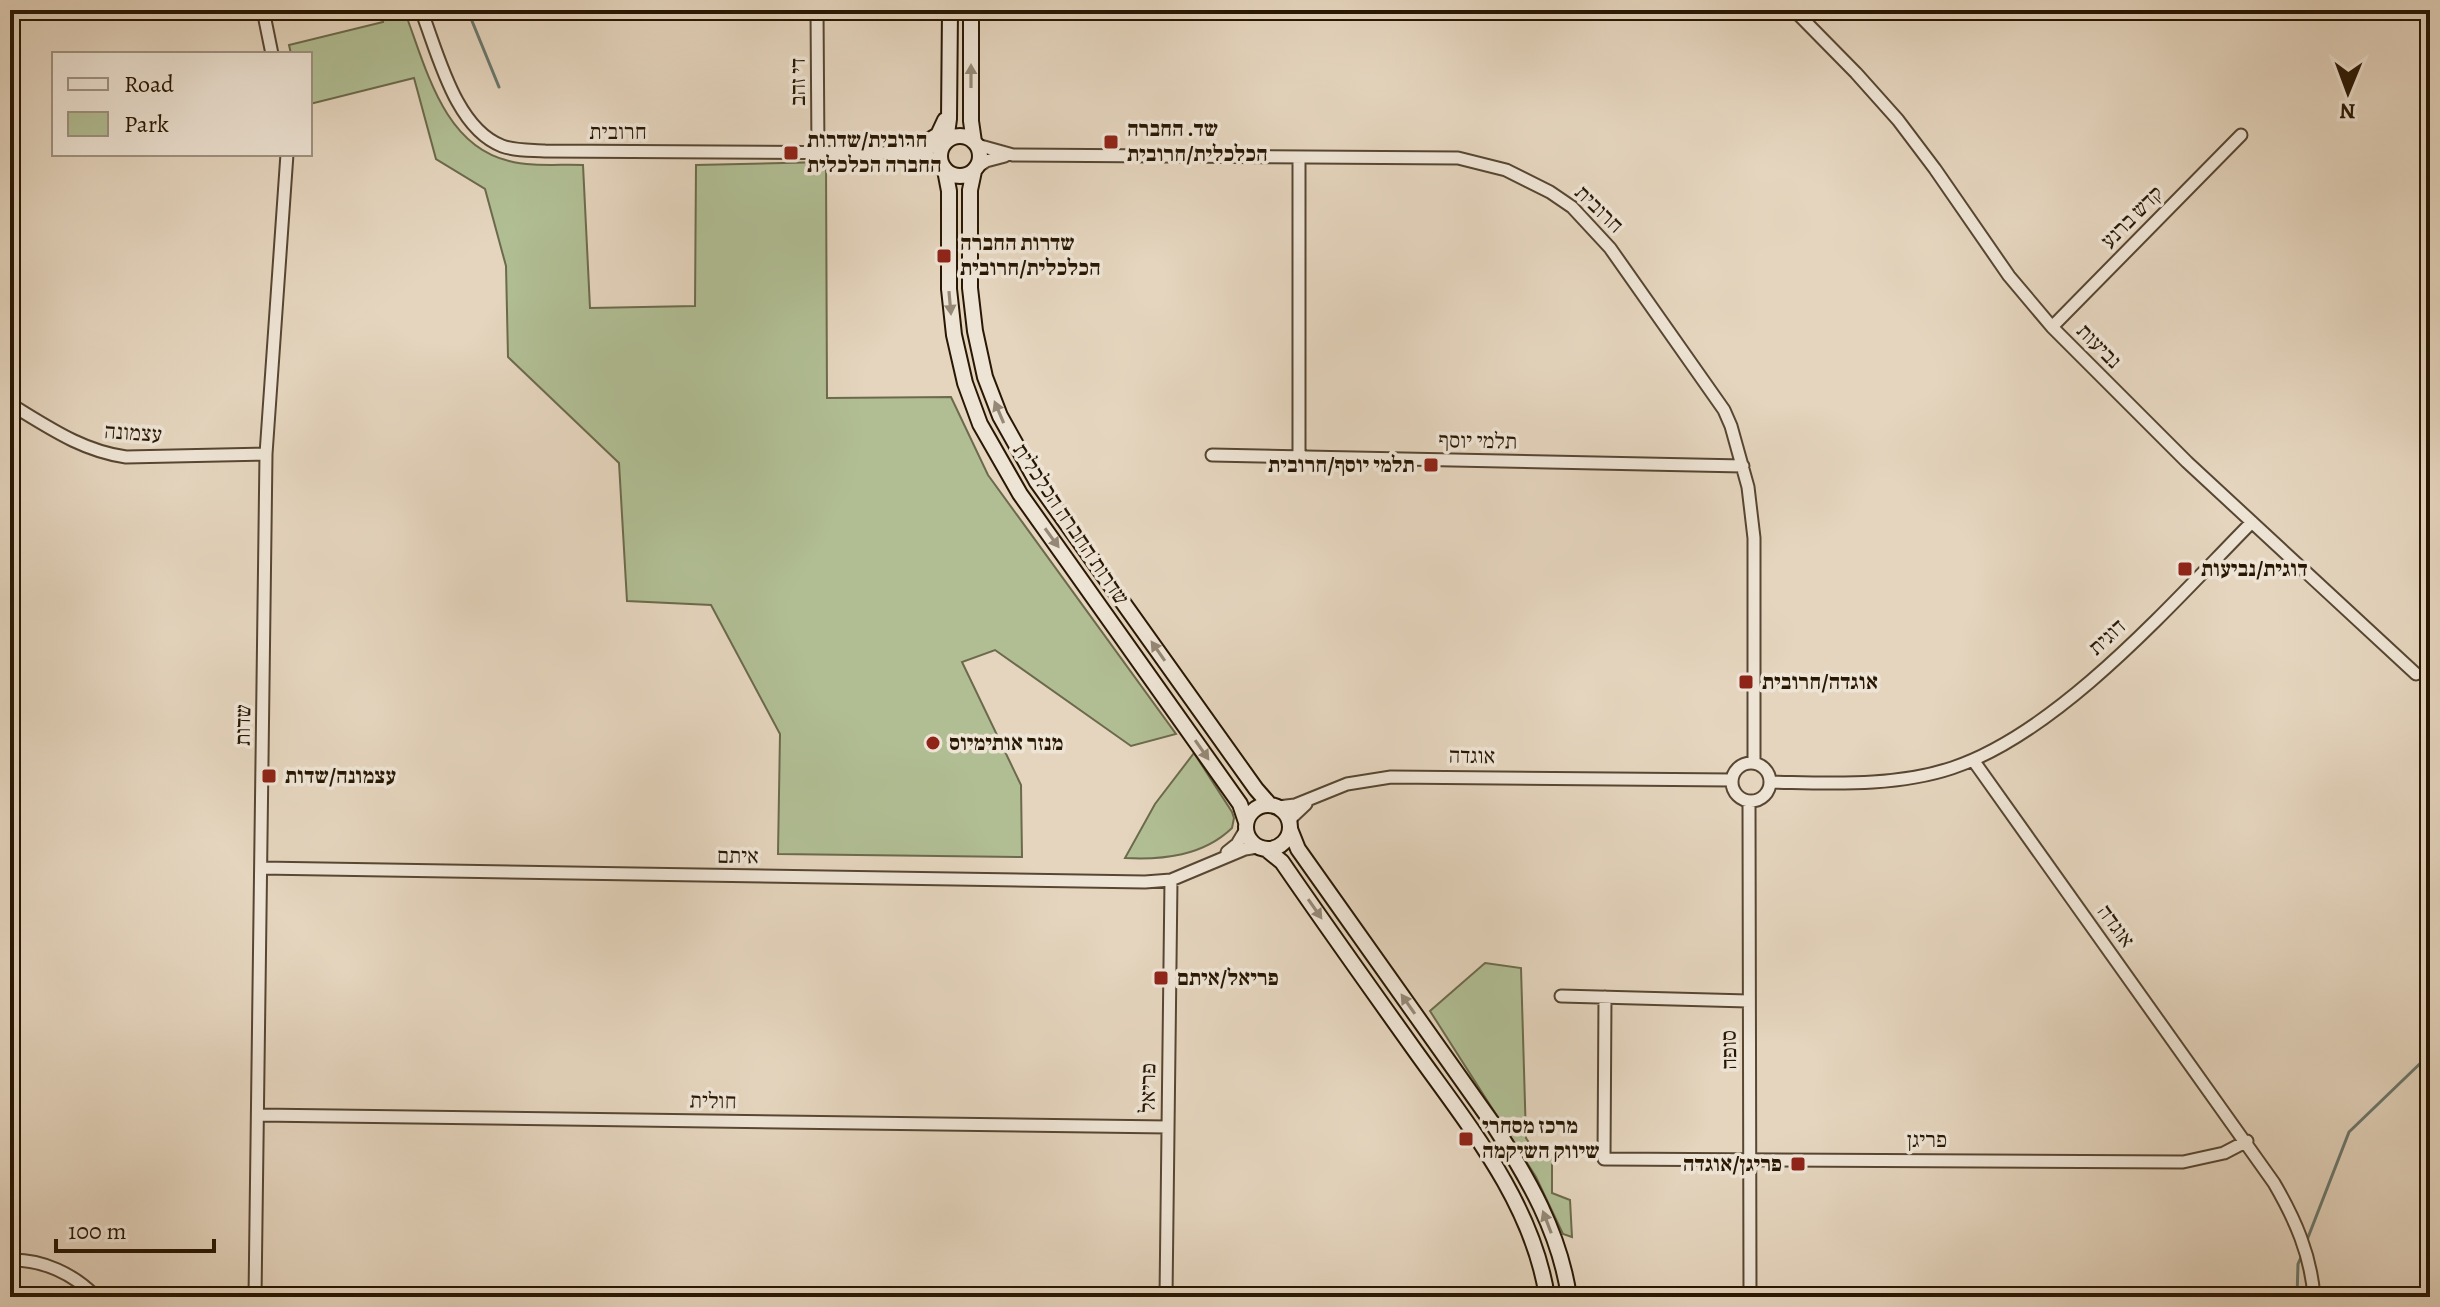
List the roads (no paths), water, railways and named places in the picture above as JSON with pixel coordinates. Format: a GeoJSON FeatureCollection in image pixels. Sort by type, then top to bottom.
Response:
{"type":"FeatureCollection","features":[{"type":"Feature","properties":{"kind":"main road"},"geometry":{"type":"LineString","coordinates":[[950,10],[949,104],[940,156],[944,168],[962,176],[975,169],[980,157],[971,121],[971,10]]}},
{"type":"Feature","properties":{"kind":"main road"},"geometry":{"type":"LineString","coordinates":[[903,153],[938,135],[949,104]]}},
{"type":"Feature","properties":{"kind":"main road"},"geometry":{"type":"LineString","coordinates":[[944,143],[957,136],[975,144]]}},
{"type":"Feature","properties":{"kind":"main road","name":"שדרות החברה הכלכלית"},"geometry":{"type":"LineString","coordinates":[[944,168],[949,191],[949,289],[954,335],[965,383],[980,424],[1020,494],[1240,804],[1246,826]]}},
{"type":"Feature","properties":{"kind":"main road","name":"שדרות החברה הכלכלית"},"geometry":{"type":"LineString","coordinates":[[975,169],[970,206],[972,311],[985,377],[1000,416],[1037,482],[1256,789],[1274,806]]}},
{"type":"Feature","properties":{"kind":"main road"},"geometry":{"type":"LineString","coordinates":[[1547,1297],[1541,1267],[1525,1223],[1497,1169],[1282,862],[1252,842],[1246,826],[1258,807],[1274,806],[1290,824],[1298,849],[1493,1124],[1545,1215],[1561,1261],[1569,1297]]}},
{"type":"Feature","properties":{"kind":"main road"},"geometry":{"type":"LineString","coordinates":[[1262,848],[1273,848],[1285,841],[1290,824]]}},
{"type":"Feature","properties":{"kind":"street"},"geometry":{"type":"LineString","coordinates":[[263,10],[272,52]]}},
{"type":"Feature","properties":{"kind":"street","name":"חרובית"},"geometry":{"type":"LineString","coordinates":[[421,10],[462,112],[486,138],[503,146],[545,151],[903,153],[929,157],[944,168]]}},
{"type":"Feature","properties":{"kind":"street","name":"די זהב"},"geometry":{"type":"LineString","coordinates":[[817,10],[818,153]]}},
{"type":"Feature","properties":{"kind":"street","name":"נביעות"},"geometry":{"type":"LineString","coordinates":[[1801,13],[1898,120],[2009,276],[2052,327],[2159,435],[2416,674]]}},
{"type":"Feature","properties":{"kind":"street","name":"קדש ברנע"},"geometry":{"type":"LineString","coordinates":[[2052,327],[2241,135]]}},
{"type":"Feature","properties":{"kind":"street","name":"חרובית"},"geometry":{"type":"LineString","coordinates":[[903,153],[944,143]]}},
{"type":"Feature","properties":{"kind":"street","name":"חרובית"},"geometry":{"type":"LineString","coordinates":[[975,144],[990,151],[1013,155],[1458,158],[1506,170],[1572,207],[1610,248],[1709,386],[1731,426],[1743,466],[1754,538],[1754,763]]}},
{"type":"Feature","properties":{"kind":"street","name":"חרובית"},"geometry":{"type":"LineString","coordinates":[[975,169],[986,161],[1013,155]]}},
{"type":"Feature","properties":{"kind":"street","name":"שדות"},"geometry":{"type":"LineString","coordinates":[[255,1297],[266,454],[287,156]]}},
{"type":"Feature","properties":{"kind":"street"},"geometry":{"type":"LineString","coordinates":[[1299,157],[1299,457]]}},
{"type":"Feature","properties":{"kind":"street","name":"עצמונה"},"geometry":{"type":"LineString","coordinates":[[10,404],[60,435],[103,454],[126,457],[266,454]]}},
{"type":"Feature","properties":{"kind":"street","name":"תלמי יוסף"},"geometry":{"type":"LineString","coordinates":[[1212,455],[1743,466]]}},
{"type":"Feature","properties":{"kind":"street","name":"דוגית"},"geometry":{"type":"LineString","coordinates":[[1973,760],[2026,730],[2095,676],[2252,522]]}},
{"type":"Feature","properties":{"kind":"street"},"geometry":{"type":"LineString","coordinates":[[1771,782],[1865,782],[1915,777],[1973,760]]}},
{"type":"Feature","properties":{"kind":"street","name":"אוגדה"},"geometry":{"type":"LineString","coordinates":[[1973,760],[2247,1141],[2293,1215],[2306,1249],[2314,1297]]}},
{"type":"Feature","properties":{"kind":"street"},"geometry":{"type":"LineString","coordinates":[[1754,763],[1766,770],[1771,782],[1764,797],[1749,802],[1734,791],[1732,780],[1742,765],[1754,763]]}},
{"type":"Feature","properties":{"kind":"street","name":"אוגדה"},"geometry":{"type":"LineString","coordinates":[[1274,806],[1311,800],[1347,784],[1391,777],[1440,775],[1732,780]]}},
{"type":"Feature","properties":{"kind":"street","name":"אוגדה"},"geometry":{"type":"LineString","coordinates":[[1290,824],[1311,800]]}},
{"type":"Feature","properties":{"kind":"street","name":"סופה"},"geometry":{"type":"LineString","coordinates":[[1749,802],[1750,1297]]}},
{"type":"Feature","properties":{"kind":"street","name":"איתם"},"geometry":{"type":"LineString","coordinates":[[1211,864],[1237,844],[1246,826]]}},
{"type":"Feature","properties":{"kind":"street","name":"איתם"},"geometry":{"type":"LineString","coordinates":[[261,868],[1114,882],[1171,880],[1245,849],[1262,848]]}},
{"type":"Feature","properties":{"kind":"street","name":"פריאל"},"geometry":{"type":"LineString","coordinates":[[1166,1297],[1171,880]]}},
{"type":"Feature","properties":{"kind":"street"},"geometry":{"type":"LineString","coordinates":[[1561,996],[1748,1001]]}},
{"type":"Feature","properties":{"kind":"street","name":"פריגן"},"geometry":{"type":"LineString","coordinates":[[1605,997],[1604,1159],[2183,1162],[2224,1153],[2247,1141]]}},
{"type":"Feature","properties":{"kind":"street","name":"חולית"},"geometry":{"type":"LineString","coordinates":[[258,1115],[1168,1127]]}},
{"type":"Feature","properties":{"kind":"street"},"geometry":{"type":"LineString","coordinates":[[10,1260],[40,1263],[66,1273],[96,1297]]}},
{"type":"Feature","properties":{"kind":"waterway"},"geometry":{"type":"LineString","coordinates":[[472,10],[472,21],[499,87]]}},
{"type":"Feature","properties":{"kind":"waterway"},"geometry":{"type":"LineString","coordinates":[[2307,1240],[2349,1132],[2430,1054]]}},
{"type":"Feature","properties":{"kind":"waterway"},"geometry":{"type":"LineString","coordinates":[[2297,1297],[2298,1264],[2302,1255]]}},
{"type":"Feature","properties":{"kind":"place","name":"שד. החברה הכלכלית/חרובית"},"geometry":{"type":"Point","coordinates":[1111,142]}},
{"type":"Feature","properties":{"kind":"place","name":"חרובית/שדרות החברה הכלכלית"},"geometry":{"type":"Point","coordinates":[791,153]}},
{"type":"Feature","properties":{"kind":"place","name":"שדרות החברה הכלכלית/חרובית"},"geometry":{"type":"Point","coordinates":[944,256]}},
{"type":"Feature","properties":{"kind":"place","name":"תלמי יוסף/חרובית"},"geometry":{"type":"Point","coordinates":[1431,465]}},
{"type":"Feature","properties":{"kind":"place","name":"דוגית/נביעות"},"geometry":{"type":"Point","coordinates":[2185,569]}},
{"type":"Feature","properties":{"kind":"place","name":"אוגדה/חרובית"},"geometry":{"type":"Point","coordinates":[1746,682]}},
{"type":"Feature","properties":{"kind":"place","name":"מנזר אותימיוס"},"geometry":{"type":"Point","coordinates":[933,743]}},
{"type":"Feature","properties":{"kind":"place","name":"עצמונה/שדות"},"geometry":{"type":"Point","coordinates":[269,776]}},
{"type":"Feature","properties":{"kind":"place","name":"פריאל/איתם"},"geometry":{"type":"Point","coordinates":[1161,978]}},
{"type":"Feature","properties":{"kind":"place","name":"מרכז מסחרי שיווק השיקמה"},"geometry":{"type":"Point","coordinates":[1466,1139]}},
{"type":"Feature","properties":{"kind":"place","name":"פריגן/אוגדה"},"geometry":{"type":"Point","coordinates":[1798,1164]}}]}
